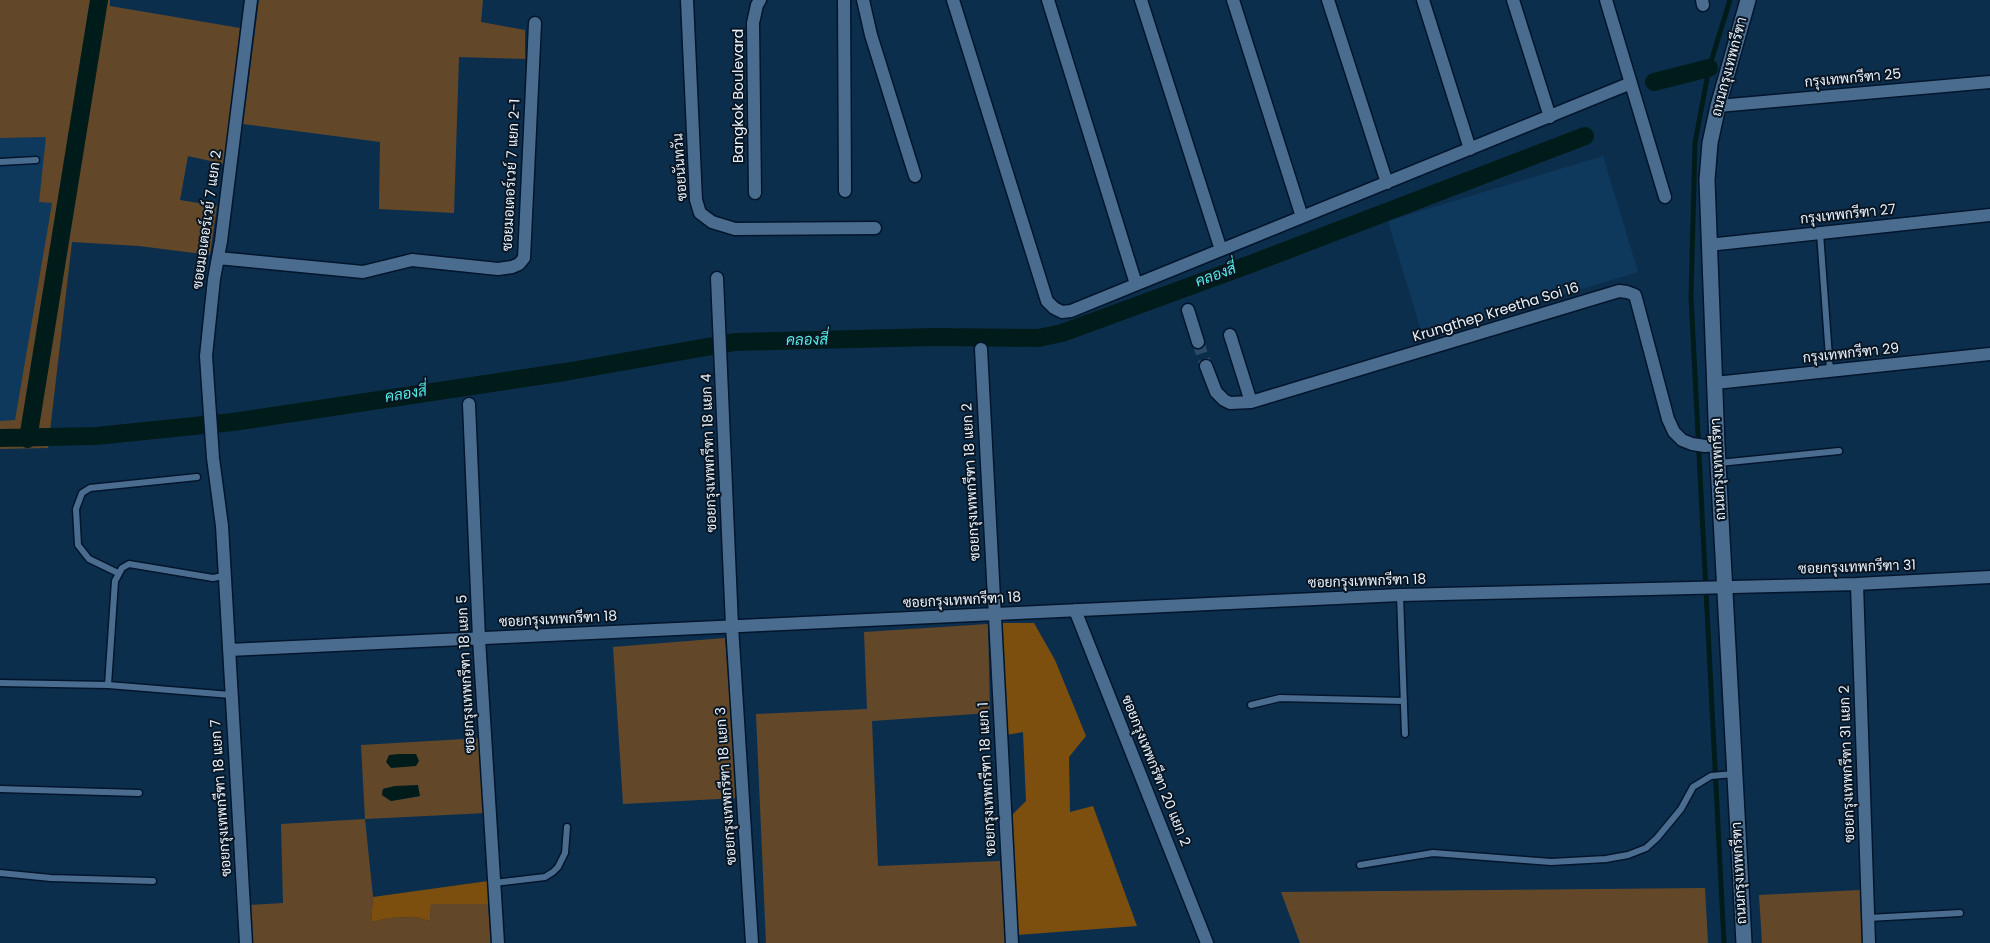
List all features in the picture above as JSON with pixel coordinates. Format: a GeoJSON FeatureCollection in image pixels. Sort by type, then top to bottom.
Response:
{"type":"FeatureCollection","features":[{"type":"Feature","properties":{"kind":"main road","name":"ถนนกรุงเทพกรีฑา"},"geometry":{"type":"LineString","coordinates":[[1744,943],[1730,774],[1719,587],[1718,463],[1705,445],[1715,384],[1708,245],[1707,180],[1710,143],[1718,106],[1748,0]]}},
{"type":"Feature","properties":{"kind":"street","name":"ซอยมอเตอร์เวย์ 7 แยก 2"},"geometry":{"type":"LineString","coordinates":[[223,576],[222,526],[208,395],[206,356],[214,279],[251,0]]}},
{"type":"Feature","properties":{"kind":"street","name":"ซอยนันทวัน"},"geometry":{"type":"LineString","coordinates":[[688,0],[696,200],[700,213],[712,222],[735,229],[875,228]]}},
{"type":"Feature","properties":{"kind":"street","name":"Bangkok Boulevard"},"geometry":{"type":"LineString","coordinates":[[755,193],[753,23],[760,0]]}},
{"type":"Feature","properties":{"kind":"street"},"geometry":{"type":"LineString","coordinates":[[844,0],[845,191]]}},
{"type":"Feature","properties":{"kind":"street"},"geometry":{"type":"LineString","coordinates":[[863,0],[871,35],[915,176]]}},
{"type":"Feature","properties":{"kind":"street"},"geometry":{"type":"LineString","coordinates":[[953,0],[1047,301],[1054,308],[1062,312],[1071,311],[1631,83]]}},
{"type":"Feature","properties":{"kind":"street"},"geometry":{"type":"LineString","coordinates":[[1048,0],[1136,284]]}},
{"type":"Feature","properties":{"kind":"street"},"geometry":{"type":"LineString","coordinates":[[1141,0],[1221,250]]}},
{"type":"Feature","properties":{"kind":"street"},"geometry":{"type":"LineString","coordinates":[[1234,0],[1302,217]]}},
{"type":"Feature","properties":{"kind":"street"},"geometry":{"type":"LineString","coordinates":[[1328,0],[1387,182]]}},
{"type":"Feature","properties":{"kind":"street"},"geometry":{"type":"LineString","coordinates":[[1423,0],[1470,149]]}},
{"type":"Feature","properties":{"kind":"street"},"geometry":{"type":"LineString","coordinates":[[1513,0],[1550,117]]}},
{"type":"Feature","properties":{"kind":"street"},"geometry":{"type":"LineString","coordinates":[[1606,0],[1665,197]]}},
{"type":"Feature","properties":{"kind":"street","name":"ซอยมอเตอร์เวย์ 7 แยก 2-1"},"geometry":{"type":"LineString","coordinates":[[218,258],[363,272],[412,260],[498,269],[512,268],[519,264],[524,258],[535,23]]}},
{"type":"Feature","properties":{"kind":"street","name":"กรุงเทพกรีฑา 25"},"geometry":{"type":"LineString","coordinates":[[1718,106],[1990,82]]}},
{"type":"Feature","properties":{"kind":"street","name":"กรุงเทพกรีฑา 27"},"geometry":{"type":"LineString","coordinates":[[1708,245],[1990,215]]}},
{"type":"Feature","properties":{"kind":"street","name":"ซอยกรุงเทพกรีฑา 18 แยก 4"},"geometry":{"type":"LineString","coordinates":[[717,278],[732,626]]}},
{"type":"Feature","properties":{"kind":"street","name":"Krungthep Kreetha Soi 16"},"geometry":{"type":"LineString","coordinates":[[1251,402],[1619,291],[1635,295],[1668,419],[1674,432],[1682,440],[1705,445]]}},
{"type":"Feature","properties":{"kind":"street"},"geometry":{"type":"LineString","coordinates":[[1188,310],[1198,342]]}},
{"type":"Feature","properties":{"kind":"street"},"geometry":{"type":"LineString","coordinates":[[1206,366],[1216,392],[1224,400],[1230,403],[1251,402],[1230,335]]}},
{"type":"Feature","properties":{"kind":"street","name":"ซอยกรุงเทพกรีฑา 18 แยก 2"},"geometry":{"type":"LineString","coordinates":[[981,349],[994,614]]}},
{"type":"Feature","properties":{"kind":"street","name":"กรุงเทพกรีฑา 29"},"geometry":{"type":"LineString","coordinates":[[1715,384],[1990,354]]}},
{"type":"Feature","properties":{"kind":"street","name":"ซอยกรุงเทพกรีฑา 18 แยก 5"},"geometry":{"type":"LineString","coordinates":[[469,404],[479,639],[498,943]]}},
{"type":"Feature","properties":{"kind":"street","name":"ซอยกรุงเทพกรีฑา 18 แยก 7"},"geometry":{"type":"LineString","coordinates":[[223,576],[246,943]]}},
{"type":"Feature","properties":{"kind":"street","name":"ซอยกรุงเทพกรีฑา 31"},"geometry":{"type":"LineString","coordinates":[[1697,587],[1857,584],[1990,577]]}},
{"type":"Feature","properties":{"kind":"street","name":"ซอยกรุงเทพกรีฑา 31 แยก 2"},"geometry":{"type":"LineString","coordinates":[[1857,584],[1869,943]]}},
{"type":"Feature","properties":{"kind":"street","name":"ซอยกรุงเทพกรีฑา 18"},"geometry":{"type":"LineString","coordinates":[[229,650],[1400,595],[1610,591],[1697,587]]}},
{"type":"Feature","properties":{"kind":"street","name":"ซอยกรุงเทพกรีฑา 20 แยก 2"},"geometry":{"type":"LineString","coordinates":[[1075,610],[1204,942]]}},
{"type":"Feature","properties":{"kind":"street","name":"ซอยกรุงเทพกรีฑา 18 แยก 1"},"geometry":{"type":"LineString","coordinates":[[994,614],[1012,943]]}},
{"type":"Feature","properties":{"kind":"street","name":"ซอยกรุงเทพกรีฑา 18 แยก 3"},"geometry":{"type":"LineString","coordinates":[[732,626],[752,943]]}},
{"type":"Feature","properties":{"kind":"lane"},"geometry":{"type":"LineString","coordinates":[[0,162],[36,160]]}},
{"type":"Feature","properties":{"kind":"lane"},"geometry":{"type":"LineString","coordinates":[[1820,233],[1830,371]]}},
{"type":"Feature","properties":{"kind":"lane"},"geometry":{"type":"LineString","coordinates":[[1718,463],[1839,451]]}},
{"type":"Feature","properties":{"kind":"lane"},"geometry":{"type":"LineString","coordinates":[[118,573],[89,559],[78,545],[76,509],[82,492],[90,488],[197,477]]}},
{"type":"Feature","properties":{"kind":"lane"},"geometry":{"type":"LineString","coordinates":[[108,685],[115,581],[118,573],[124,566],[129,564],[213,578],[223,576]]}},
{"type":"Feature","properties":{"kind":"lane"},"geometry":{"type":"LineString","coordinates":[[1400,595],[1405,734]]}},
{"type":"Feature","properties":{"kind":"lane"},"geometry":{"type":"LineString","coordinates":[[0,683],[108,685],[231,695]]}},
{"type":"Feature","properties":{"kind":"lane"},"geometry":{"type":"LineString","coordinates":[[1251,705],[1280,698],[1404,702]]}},
{"type":"Feature","properties":{"kind":"lane"},"geometry":{"type":"LineString","coordinates":[[1360,865],[1433,853],[1552,862],[1606,859],[1628,855],[1646,848],[1657,838],[1681,809],[1693,786],[1711,776],[1730,774]]}},
{"type":"Feature","properties":{"kind":"lane"},"geometry":{"type":"LineString","coordinates":[[0,789],[139,793]]}},
{"type":"Feature","properties":{"kind":"lane"},"geometry":{"type":"LineString","coordinates":[[494,883],[545,877],[553,872],[558,867],[565,853],[567,827]]}},
{"type":"Feature","properties":{"kind":"lane"},"geometry":{"type":"LineString","coordinates":[[0,873],[51,878],[153,882]]}},
{"type":"Feature","properties":{"kind":"lane"},"geometry":{"type":"LineString","coordinates":[[1868,918],[1960,913]]}},
{"type":"Feature","properties":{"kind":"shaded area"},"geometry":{"type":"Polygon","coordinates":[[[0,0],[110,0],[110,6],[240,28],[224,164],[188,156],[180,200],[217,206],[210,255],[139,246],[72,242],[48,448],[0,449],[0,421],[15,420],[52,203],[39,202],[46,137],[0,138],[0,0]]]}},
{"type":"Feature","properties":{"kind":"shaded area"},"geometry":{"type":"Polygon","coordinates":[[[259,0],[483,0],[481,22],[525,30],[525,59],[459,57],[454,213],[379,209],[380,142],[243,124],[259,0]]]}},
{"type":"Feature","properties":{"kind":"shaded area"},"geometry":{"type":"Polygon","coordinates":[[[47,137],[39,202],[52,202],[15,421],[0,421],[0,138],[47,137]]]}},
{"type":"Feature","properties":{"kind":"shaded area"},"geometry":{"type":"Polygon","coordinates":[[[1603,156],[1638,272],[1423,337],[1388,221],[1603,156]]]}},
{"type":"Feature","properties":{"kind":"shaded area"},"geometry":{"type":"Polygon","coordinates":[[[1000,623],[1034,623],[1055,660],[1086,736],[1069,757],[1070,812],[1093,806],[1137,926],[1017,935],[1010,817],[1026,801],[1023,732],[1006,735],[1000,623]]]}},
{"type":"Feature","properties":{"kind":"shaded area"},"geometry":{"type":"Polygon","coordinates":[[[988,624],[990,713],[872,721],[878,866],[1000,861],[1007,943],[766,943],[756,714],[867,709],[864,632],[988,624]]]}},
{"type":"Feature","properties":{"kind":"shaded area"},"geometry":{"type":"Polygon","coordinates":[[[725,638],[738,798],[623,804],[613,647],[725,638]]]}},
{"type":"Feature","properties":{"kind":"shaded area"},"geometry":{"type":"Polygon","coordinates":[[[482,738],[486,813],[365,819],[361,745],[482,738]],[[395,786],[383,789],[382,795],[391,801],[420,796],[395,786]]]}},
{"type":"Feature","properties":{"kind":"shaded area"},"geometry":{"type":"Polygon","coordinates":[[[416,754],[419,761],[416,766],[391,768],[386,762],[389,755],[416,754]]]}},
{"type":"Feature","properties":{"kind":"shaded area"},"geometry":{"type":"Polygon","coordinates":[[[418,785],[420,796],[391,801],[382,795],[383,789],[395,786],[418,785]]]}},
{"type":"Feature","properties":{"kind":"shaded area"},"geometry":{"type":"Polygon","coordinates":[[[365,819],[373,897],[371,922],[389,918],[415,917],[430,921],[431,904],[488,904],[491,943],[251,943],[249,905],[283,903],[281,824],[365,819]]]}},
{"type":"Feature","properties":{"kind":"shaded area"},"geometry":{"type":"Polygon","coordinates":[[[488,881],[488,904],[431,904],[430,921],[415,917],[389,918],[371,922],[373,897],[488,881]]]}},
{"type":"Feature","properties":{"kind":"shaded area"},"geometry":{"type":"Polygon","coordinates":[[[1705,888],[1708,943],[1300,943],[1281,892],[1705,888]]]}},
{"type":"Feature","properties":{"kind":"shaded area"},"geometry":{"type":"Polygon","coordinates":[[[1860,890],[1862,943],[1762,943],[1759,895],[1860,890]]]}},
{"type":"Feature","properties":{"kind":"waterway"},"geometry":{"type":"LineString","coordinates":[[28,439],[99,0]]}},
{"type":"Feature","properties":{"kind":"waterway"},"geometry":{"type":"LineString","coordinates":[[1724,943],[1691,297],[1695,143],[1709,68],[1730,0]]}},
{"type":"Feature","properties":{"kind":"waterway","name":"คลองสี่"},"geometry":{"type":"LineString","coordinates":[[1654,82],[1709,68]]}},
{"type":"Feature","properties":{"kind":"waterway","name":"คลองสี่"},"geometry":{"type":"LineString","coordinates":[[0,438],[96,436],[233,422],[565,372],[735,342],[934,337],[1038,338],[1062,333],[1256,262],[1585,136]]}},
{"type":"Feature","properties":{"kind":"tunnel"},"geometry":{"type":"LineString","coordinates":[[1198,342],[1206,366]]}}]}
